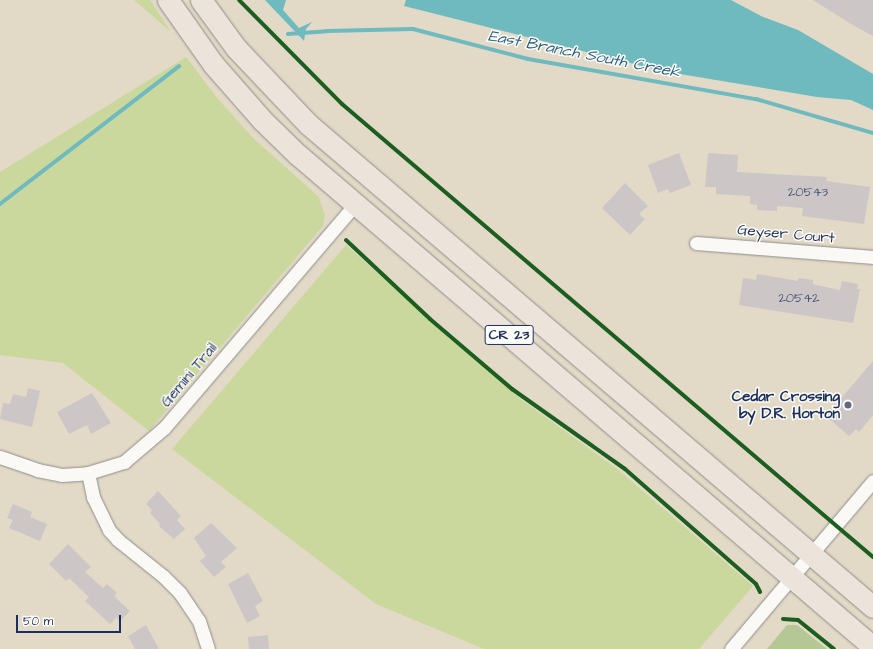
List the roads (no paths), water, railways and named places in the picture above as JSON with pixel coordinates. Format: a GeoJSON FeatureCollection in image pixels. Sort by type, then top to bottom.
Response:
{"type":"FeatureCollection","features":[{"type":"Feature","properties":{"kind":"main road","name":"CR 23"},"geometry":{"type":"LineString","coordinates":[[168,0],[213,64],[248,105],[292,149],[873,647]]}},
{"type":"Feature","properties":{"kind":"main road","name":"CR 23"},"geometry":{"type":"LineString","coordinates":[[201,0],[236,48],[308,124],[873,607]]}},
{"type":"Feature","properties":{"kind":"street","name":"Gemini Trail"},"geometry":{"type":"LineString","coordinates":[[0,457],[49,473],[88,474],[124,462],[154,439],[355,204]]}},
{"type":"Feature","properties":{"kind":"street","name":"Geyser Court"},"geometry":{"type":"LineString","coordinates":[[696,242],[873,257]]}},
{"type":"Feature","properties":{"kind":"street"},"geometry":{"type":"LineString","coordinates":[[88,474],[93,497],[110,530],[125,547],[163,576],[180,593],[196,616],[208,649]]}},
{"type":"Feature","properties":{"kind":"street"},"geometry":{"type":"LineString","coordinates":[[731,649],[873,481]]}},
{"type":"Feature","properties":{"kind":"water"},"geometry":{"type":"Polygon","coordinates":[[[265,0],[286,0],[283,10],[299,28],[312,22],[306,29],[304,41],[265,0]]]}},
{"type":"Feature","properties":{"kind":"water"},"geometry":{"type":"Polygon","coordinates":[[[406,0],[731,0],[761,16],[798,30],[873,74],[873,110],[851,100],[817,97],[662,71],[404,6],[406,0]]]}},
{"type":"Feature","properties":{"kind":"waterway","name":"East Branch South Creek"},"geometry":{"type":"LineString","coordinates":[[288,34],[327,31],[413,29],[528,59],[756,99],[873,133]]}},
{"type":"Feature","properties":{"kind":"waterway","name":"East Branch South Creek"},"geometry":{"type":"LineString","coordinates":[[0,204],[179,66]]}},
{"type":"Feature","properties":{"kind":"place","name":"Cedar Crossing by D.R. Horton"},"geometry":{"type":"Point","coordinates":[848,405]}}]}
